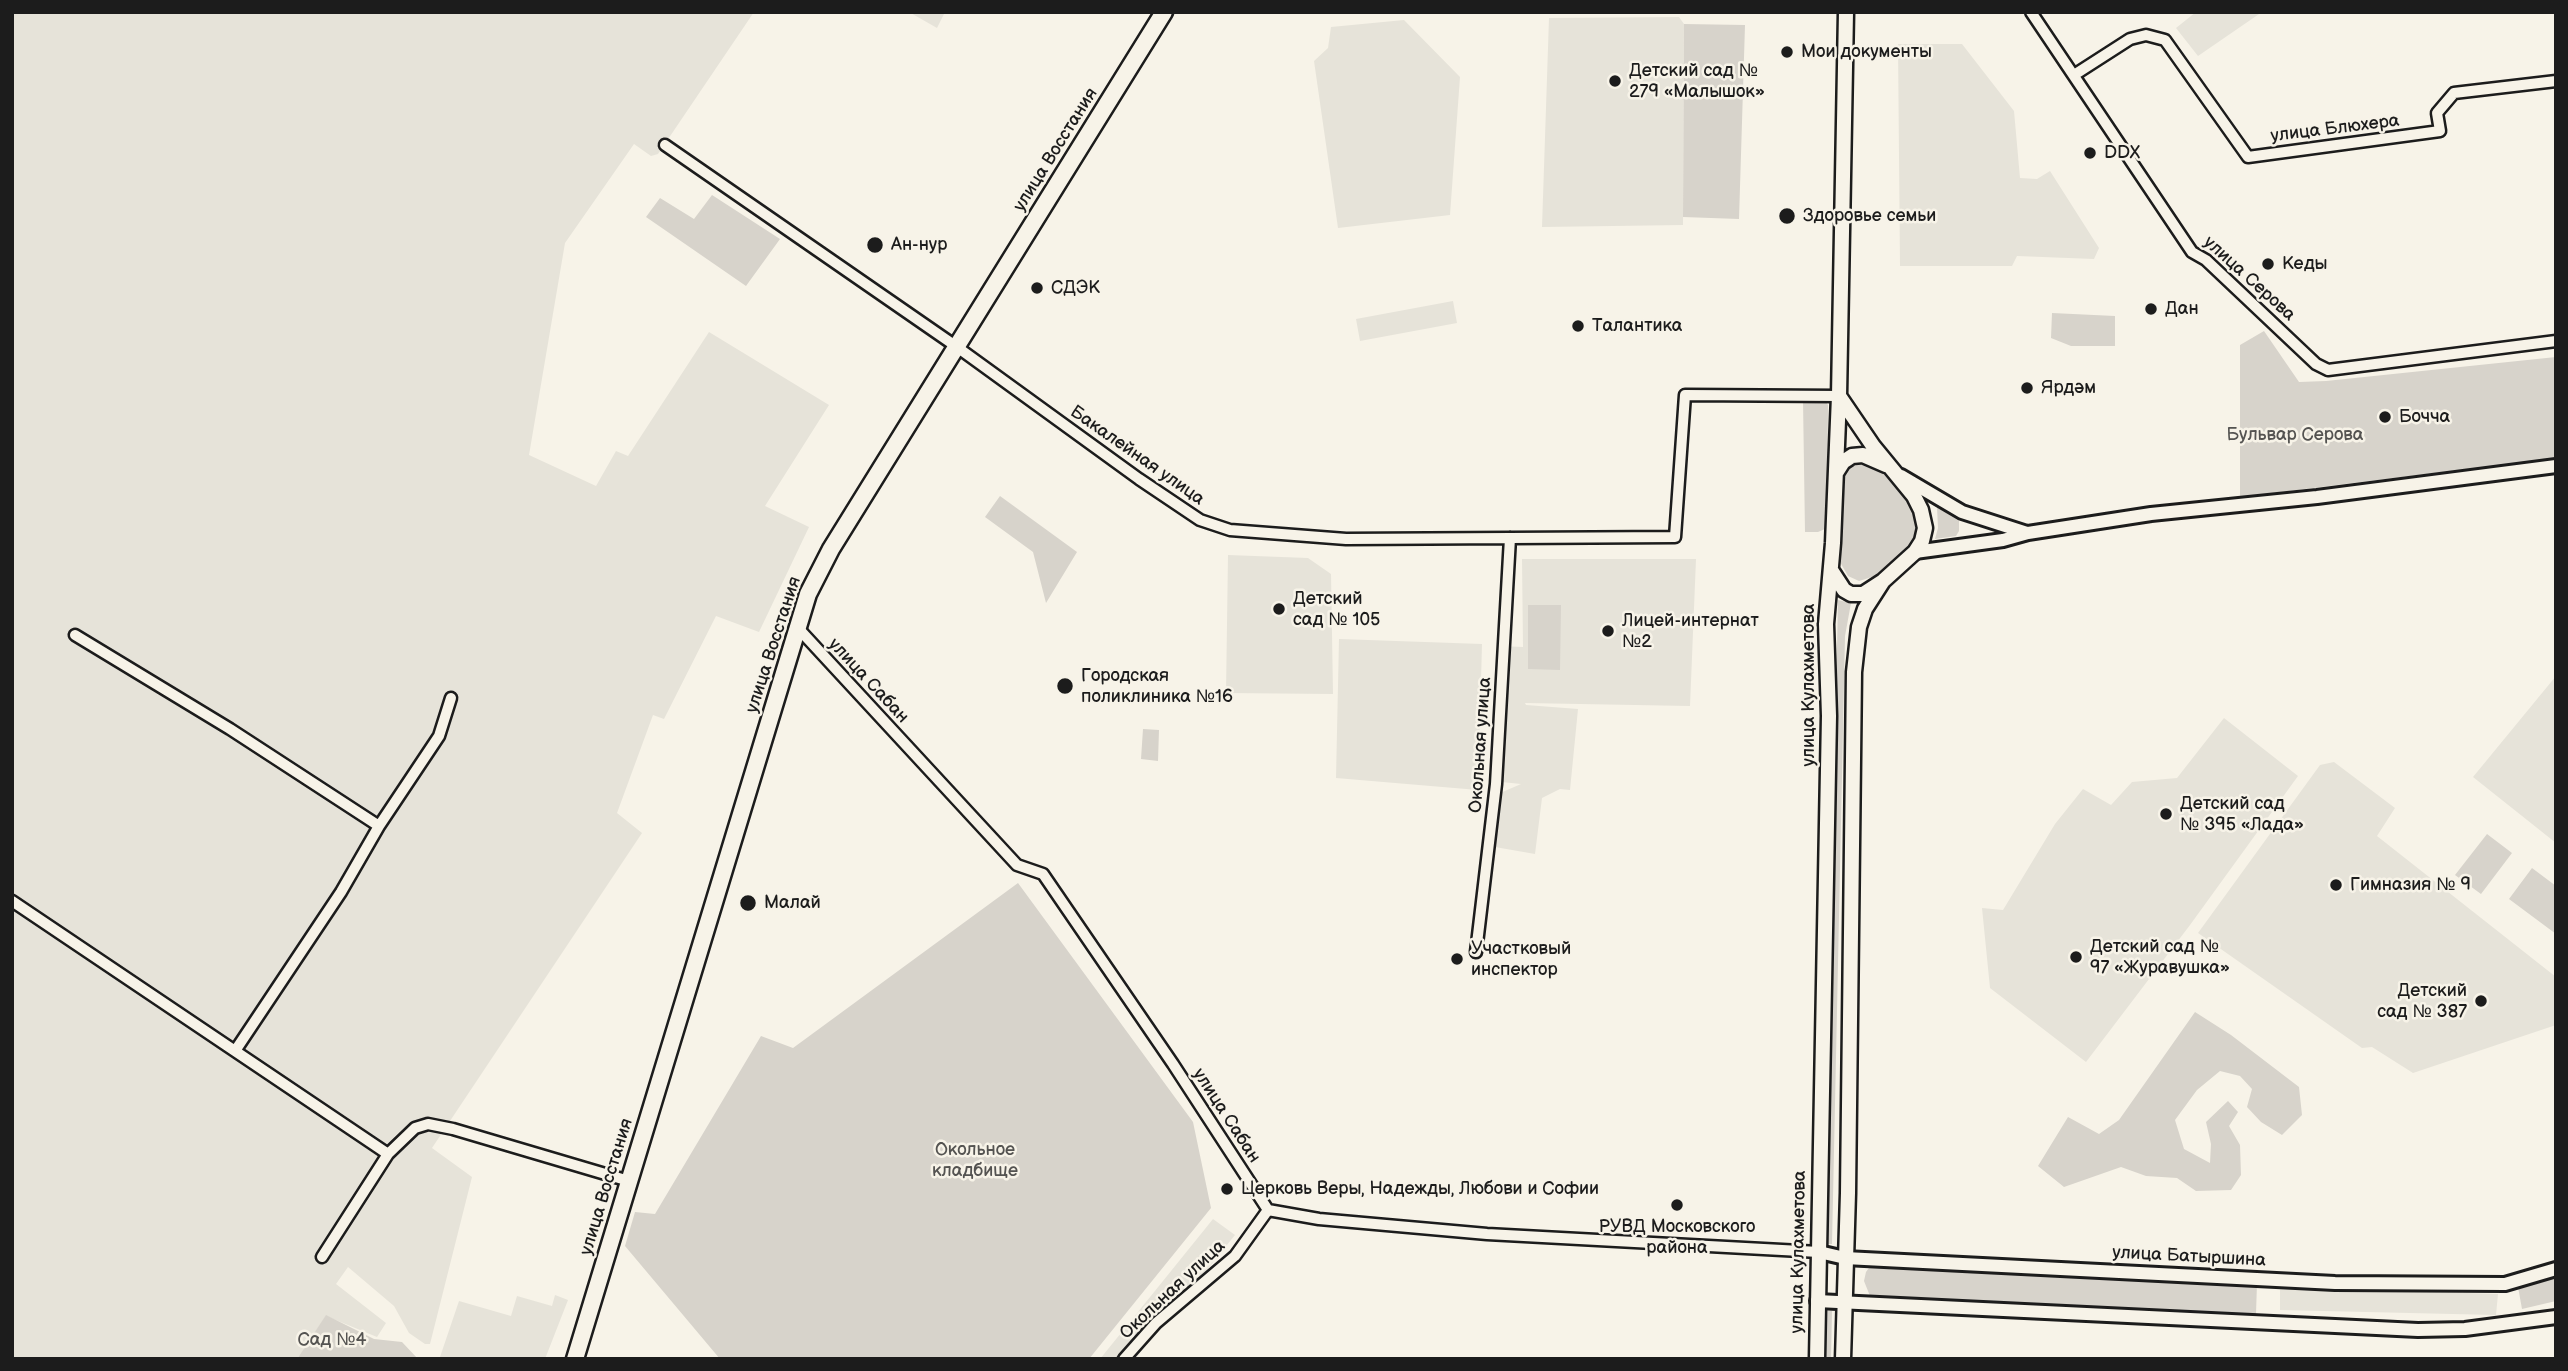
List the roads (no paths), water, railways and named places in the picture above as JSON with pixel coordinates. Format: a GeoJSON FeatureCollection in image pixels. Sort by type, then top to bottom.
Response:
{"type":"FeatureCollection","features":[{"type":"Feature","properties":{"kind":"main road","name":"улица Восстания"},"geometry":{"type":"LineString","coordinates":[[575,1359],[808,594],[831,549],[1164,12]]}},
{"type":"Feature","properties":{"kind":"main road","name":"улица Кулахметова"},"geometry":{"type":"LineString","coordinates":[[1816,1359],[1829,716],[1826,624],[1839,396],[1846,12]]}},
{"type":"Feature","properties":{"kind":"main road"},"geometry":{"type":"LineString","coordinates":[[1831,570],[1838,583],[1851,594],[1863,594],[1883,582],[1915,552],[1922,541],[1925,528],[1921,510],[1839,396]]}},
{"type":"Feature","properties":{"kind":"main road"},"geometry":{"type":"LineString","coordinates":[[1835,474],[1843,462],[1852,456],[1863,455],[1896,472]]}},
{"type":"Feature","properties":{"kind":"main road"},"geometry":{"type":"LineString","coordinates":[[1843,1359],[1854,672],[1859,627],[1865,609],[1883,582]]}},
{"type":"Feature","properties":{"kind":"street","name":"улица Серова"},"geometry":{"type":"LineString","coordinates":[[2031,12],[2192,252],[2206,260],[2316,364],[2328,370],[2556,341]]}},
{"type":"Feature","properties":{"kind":"street","name":"улица Блюхера"},"geometry":{"type":"LineString","coordinates":[[2074,75],[2130,38],[2146,35],[2165,40],[2248,157],[2440,131],[2437,113],[2454,93],[2556,80]]}},
{"type":"Feature","properties":{"kind":"street","name":"Бакалейная улица"},"geometry":{"type":"LineString","coordinates":[[666,145],[957,347],[1139,479],[1200,520],[1218,527],[1273,535],[1346,539],[1675,537],[1685,394],[1839,396]]}},
{"type":"Feature","properties":{"kind":"street"},"geometry":{"type":"LineString","coordinates":[[1915,552],[2003,540],[2028,533],[2151,514],[2317,497],[2556,466]]}},
{"type":"Feature","properties":{"kind":"street"},"geometry":{"type":"LineString","coordinates":[[1896,472],[1962,512],[2028,533]]}},
{"type":"Feature","properties":{"kind":"street","name":"Окольная улица"},"geometry":{"type":"LineString","coordinates":[[1476,953],[1496,784],[1510,538]]}},
{"type":"Feature","properties":{"kind":"street","name":"улица Сабан"},"geometry":{"type":"LineString","coordinates":[[797,627],[1017,865],[1043,874],[1173,1063],[1268,1210]]}},
{"type":"Feature","properties":{"kind":"street"},"geometry":{"type":"LineString","coordinates":[[75,635],[230,729],[379,826]]}},
{"type":"Feature","properties":{"kind":"street"},"geometry":{"type":"LineString","coordinates":[[235,1051],[341,892],[379,826],[439,736],[451,698]]}},
{"type":"Feature","properties":{"kind":"street"},"geometry":{"type":"LineString","coordinates":[[12,901],[388,1154]]}},
{"type":"Feature","properties":{"kind":"street"},"geometry":{"type":"LineString","coordinates":[[322,1257],[388,1154],[415,1128],[428,1125],[453,1129],[629,1181]]}},
{"type":"Feature","properties":{"kind":"street","name":"Окольная улица"},"geometry":{"type":"LineString","coordinates":[[1124,1359],[1156,1323],[1235,1256],[1268,1210]]}},
{"type":"Feature","properties":{"kind":"street"},"geometry":{"type":"LineString","coordinates":[[1268,1210],[1319,1219],[1487,1234],[1819,1252]]}},
{"type":"Feature","properties":{"kind":"street","name":"улица Батыршина"},"geometry":{"type":"LineString","coordinates":[[1819,1252],[1845,1258],[2335,1283],[2504,1284],[2556,1269]]}},
{"type":"Feature","properties":{"kind":"street"},"geometry":{"type":"LineString","coordinates":[[1817,1301],[2418,1330],[2465,1329],[2556,1317]]}},
{"type":"Feature","properties":{"kind":"place","name":"Мои документы"},"geometry":{"type":"Point","coordinates":[1787,52]}},
{"type":"Feature","properties":{"kind":"place","name":"Детский сад № 279 «Малышок»"},"geometry":{"type":"Point","coordinates":[1615,81]}},
{"type":"Feature","properties":{"kind":"place","name":"DDX"},"geometry":{"type":"Point","coordinates":[2090,153]}},
{"type":"Feature","properties":{"kind":"place","name":"Здоровье семьи"},"geometry":{"type":"Point","coordinates":[1787,216]}},
{"type":"Feature","properties":{"kind":"place","name":"Ан-нур"},"geometry":{"type":"Point","coordinates":[875,245]}},
{"type":"Feature","properties":{"kind":"place","name":"Кеды"},"geometry":{"type":"Point","coordinates":[2268,264]}},
{"type":"Feature","properties":{"kind":"place","name":"СДЭК"},"geometry":{"type":"Point","coordinates":[1037,288]}},
{"type":"Feature","properties":{"kind":"place","name":"Дан"},"geometry":{"type":"Point","coordinates":[2151,309]}},
{"type":"Feature","properties":{"kind":"place","name":"Талантика"},"geometry":{"type":"Point","coordinates":[1578,326]}},
{"type":"Feature","properties":{"kind":"place","name":"Ярдәм"},"geometry":{"type":"Point","coordinates":[2027,388]}},
{"type":"Feature","properties":{"kind":"place","name":"Бочча"},"geometry":{"type":"Point","coordinates":[2385,417]}},
{"type":"Feature","properties":{"kind":"place","name":"Детский сад № 105"},"geometry":{"type":"Point","coordinates":[1279,609]}},
{"type":"Feature","properties":{"kind":"place","name":"Лицей-интернат №2"},"geometry":{"type":"Point","coordinates":[1608,631]}},
{"type":"Feature","properties":{"kind":"place","name":"Городская поликлиника №16"},"geometry":{"type":"Point","coordinates":[1065,686]}},
{"type":"Feature","properties":{"kind":"place","name":"Детский сад № 395 «Лада»"},"geometry":{"type":"Point","coordinates":[2166,814]}},
{"type":"Feature","properties":{"kind":"place","name":"Гимназия № 9"},"geometry":{"type":"Point","coordinates":[2336,885]}},
{"type":"Feature","properties":{"kind":"place","name":"Малай"},"geometry":{"type":"Point","coordinates":[748,903]}},
{"type":"Feature","properties":{"kind":"place","name":"Детский сад № 97 «Журавушка»"},"geometry":{"type":"Point","coordinates":[2076,957]}},
{"type":"Feature","properties":{"kind":"place","name":"Участковый инспектор"},"geometry":{"type":"Point","coordinates":[1457,959]}},
{"type":"Feature","properties":{"kind":"place","name":"Детский сад № 387"},"geometry":{"type":"Point","coordinates":[2481,1001]}},
{"type":"Feature","properties":{"kind":"place","name":"Церковь Веры, Надежды, Любови и Софии"},"geometry":{"type":"Point","coordinates":[1227,1189]}},
{"type":"Feature","properties":{"kind":"place","name":"РУВД Московского района"},"geometry":{"type":"Point","coordinates":[1677,1205]}},
{"type":"Feature","properties":{"kind":"park label","name":"Бульвар Серова"},"geometry":{"type":"Point","coordinates":[2295,435]}},
{"type":"Feature","properties":{"kind":"park label","name":"Окольное кладбище"},"geometry":{"type":"Point","coordinates":[975,1160]}},
{"type":"Feature","properties":{"kind":"park label","name":"Сад №4"},"geometry":{"type":"Point","coordinates":[332,1340]}}]}
